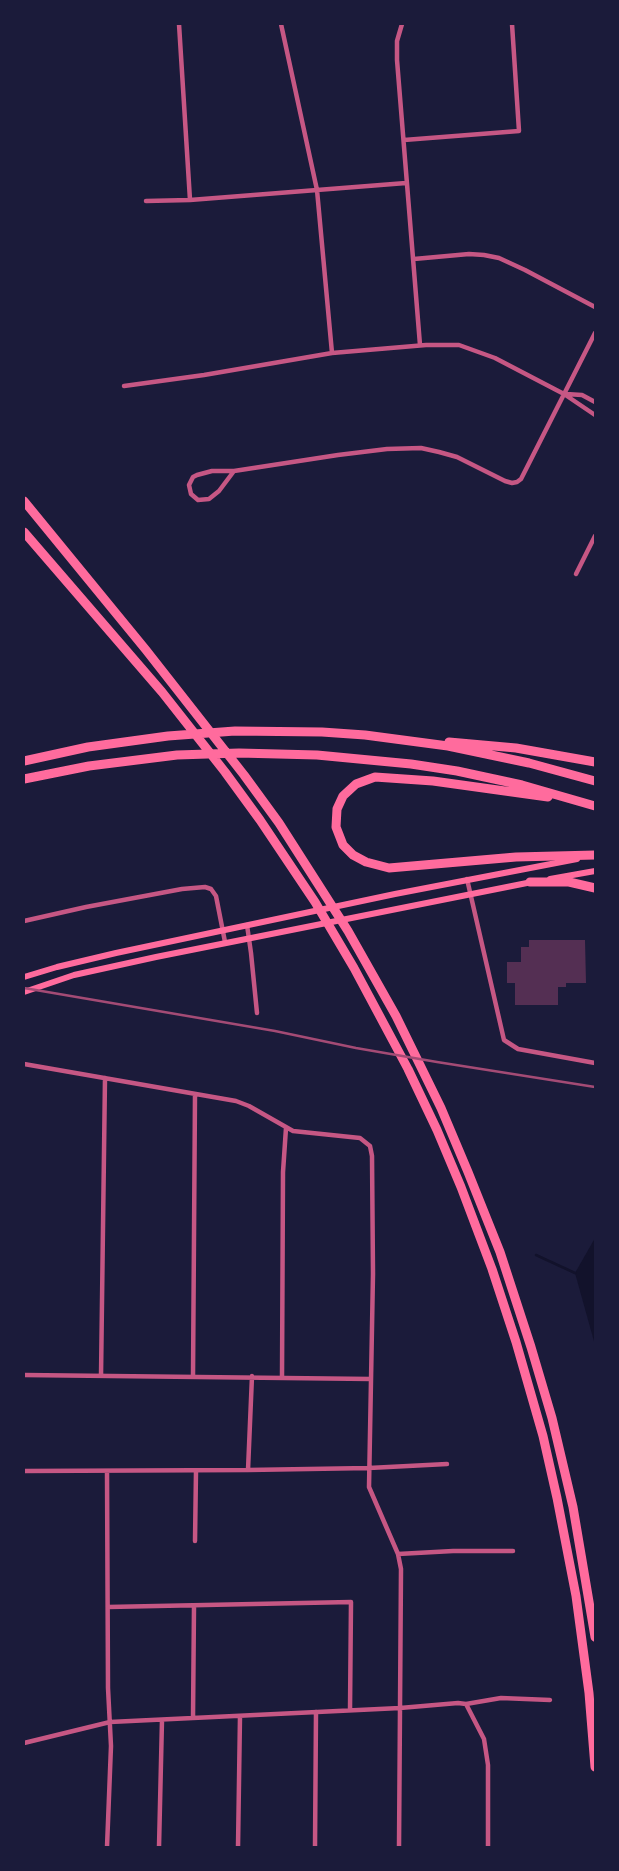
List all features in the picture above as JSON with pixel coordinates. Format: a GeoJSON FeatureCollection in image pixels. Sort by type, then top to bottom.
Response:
{"type":"FeatureCollection","features":[{"type":"Feature","properties":{"kind":"highway"},"geometry":{"type":"LineString","coordinates":[[24,502],[234,762],[279,823],[348,931],[410,1044],[441,1108],[472,1181],[500,1252],[531,1347],[552,1418],[573,1507],[595,1637]]}},
{"type":"Feature","properties":{"kind":"highway"},"geometry":{"type":"LineString","coordinates":[[24,532],[189,725],[260,820],[334,933],[408,1069],[437,1130],[477,1228],[506,1310],[535,1406],[557,1498],[574,1588],[589,1693],[595,1767]]}},
{"type":"Feature","properties":{"kind":"highway"},"geometry":{"type":"LineString","coordinates":[[24,761],[111,743],[202,733],[279,730],[330,732],[516,748],[595,762]]}},
{"type":"Feature","properties":{"kind":"highway"},"geometry":{"type":"LineString","coordinates":[[384,737],[489,754],[595,781]]}},
{"type":"Feature","properties":{"kind":"highway"},"geometry":{"type":"LineString","coordinates":[[24,779],[97,764],[170,756],[239,753],[317,755],[401,763],[457,771],[522,785],[591,804]]}},
{"type":"Feature","properties":{"kind":"highway"},"geometry":{"type":"LineString","coordinates":[[591,804],[433,781],[375,777],[362,781],[347,791],[338,805],[336,823],[338,836],[350,852],[366,862],[389,868],[516,857],[595,855]]}},
{"type":"Feature","properties":{"kind":"highway"},"geometry":{"type":"LineString","coordinates":[[530,882],[569,882],[595,888]]}},
{"type":"Feature","properties":{"kind":"main road"},"geometry":{"type":"LineString","coordinates":[[24,977],[95,957],[467,879],[595,855]]}},
{"type":"Feature","properties":{"kind":"main road"},"geometry":{"type":"LineString","coordinates":[[24,992],[74,975],[225,942],[249,939],[530,882],[595,871]]}},
{"type":"Feature","properties":{"kind":"street"},"geometry":{"type":"LineString","coordinates":[[179,24],[190,200]]}},
{"type":"Feature","properties":{"kind":"street"},"geometry":{"type":"LineString","coordinates":[[282,24],[318,190],[332,353]]}},
{"type":"Feature","properties":{"kind":"street"},"geometry":{"type":"LineString","coordinates":[[402,24],[398,34],[397,47],[420,345]]}},
{"type":"Feature","properties":{"kind":"street"},"geometry":{"type":"LineString","coordinates":[[404,140],[519,131],[512,24]]}},
{"type":"Feature","properties":{"kind":"street"},"geometry":{"type":"LineString","coordinates":[[146,201],[190,200],[406,183]]}},
{"type":"Feature","properties":{"kind":"street"},"geometry":{"type":"LineString","coordinates":[[414,259],[469,254],[499,258],[595,307]]}},
{"type":"Feature","properties":{"kind":"street"},"geometry":{"type":"LineString","coordinates":[[234,471],[223,487],[209,499],[198,500],[191,494],[190,482],[197,475],[212,471],[234,471],[387,449],[421,448],[457,457],[505,481],[518,482],[595,333]]}},
{"type":"Feature","properties":{"kind":"street"},"geometry":{"type":"LineString","coordinates":[[124,386],[204,375],[332,353],[452,344],[470,348],[495,358],[564,394],[595,416]]}},
{"type":"Feature","properties":{"kind":"street"},"geometry":{"type":"LineString","coordinates":[[564,394],[582,395],[595,402]]}},
{"type":"Feature","properties":{"kind":"street"},"geometry":{"type":"LineString","coordinates":[[576,574],[595,536]]}},
{"type":"Feature","properties":{"kind":"street"},"geometry":{"type":"LineString","coordinates":[[467,879],[504,1040],[518,1049],[595,1062]]}},
{"type":"Feature","properties":{"kind":"street"},"geometry":{"type":"LineString","coordinates":[[24,921],[86,907],[205,886],[211,889],[216,896],[225,942]]}},
{"type":"Feature","properties":{"kind":"street"},"geometry":{"type":"LineString","coordinates":[[247,926],[257,1013]]}},
{"type":"Feature","properties":{"kind":"street"},"geometry":{"type":"LineString","coordinates":[[24,1064],[244,1104],[286,1128],[299,1132],[352,1137],[368,1143],[372,1156],[369,1487],[398,1554],[401,1569],[400,1847]]}},
{"type":"Feature","properties":{"kind":"street"},"geometry":{"type":"LineString","coordinates":[[101,1376],[105,1078]]}},
{"type":"Feature","properties":{"kind":"street"},"geometry":{"type":"LineString","coordinates":[[193,1376],[195,1094]]}},
{"type":"Feature","properties":{"kind":"street"},"geometry":{"type":"LineString","coordinates":[[282,1377],[286,1128]]}},
{"type":"Feature","properties":{"kind":"street"},"geometry":{"type":"LineString","coordinates":[[24,1375],[371,1378]]}},
{"type":"Feature","properties":{"kind":"street"},"geometry":{"type":"LineString","coordinates":[[248,1470],[252,1376]]}},
{"type":"Feature","properties":{"kind":"street"},"geometry":{"type":"LineString","coordinates":[[24,1471],[196,1471],[369,1468],[447,1464]]}},
{"type":"Feature","properties":{"kind":"street"},"geometry":{"type":"LineString","coordinates":[[107,1471],[108,1688],[110,1722],[108,1847]]}},
{"type":"Feature","properties":{"kind":"street"},"geometry":{"type":"LineString","coordinates":[[195,1541],[196,1471]]}},
{"type":"Feature","properties":{"kind":"street"},"geometry":{"type":"LineString","coordinates":[[398,1554],[453,1551],[513,1551]]}},
{"type":"Feature","properties":{"kind":"street"},"geometry":{"type":"LineString","coordinates":[[108,1607],[351,1602],[350,1710]]}},
{"type":"Feature","properties":{"kind":"street"},"geometry":{"type":"LineString","coordinates":[[193,1718],[194,1606]]}},
{"type":"Feature","properties":{"kind":"street"},"geometry":{"type":"LineString","coordinates":[[24,1743],[110,1722],[466,1704],[501,1698],[550,1700]]}},
{"type":"Feature","properties":{"kind":"street"},"geometry":{"type":"LineString","coordinates":[[466,1704],[484,1739],[488,1765],[488,1847]]}},
{"type":"Feature","properties":{"kind":"street"},"geometry":{"type":"LineString","coordinates":[[315,1847],[316,1712]]}},
{"type":"Feature","properties":{"kind":"street"},"geometry":{"type":"LineString","coordinates":[[238,1847],[240,1716]]}},
{"type":"Feature","properties":{"kind":"street"},"geometry":{"type":"LineString","coordinates":[[159,1847],[162,1720]]}},
{"type":"Feature","properties":{"kind":"shaded area"},"geometry":{"type":"Polygon","coordinates":[[[595,1238],[595,1345],[575,1273],[595,1238]]]}},
{"type":"Feature","properties":{"kind":"building"},"geometry":{"type":"Polygon","coordinates":[[[529,940],[585,940],[586,983],[566,983],[566,987],[558,987],[558,1005],[515,1005],[515,983],[507,983],[507,962],[521,962],[521,947],[529,947],[529,940]]]}},
{"type":"Feature","properties":{"kind":"waterway"},"geometry":{"type":"LineString","coordinates":[[536,1255],[575,1273]]}},
{"type":"Feature","properties":{"kind":"railway"},"geometry":{"type":"LineString","coordinates":[[24,988],[275,1031],[356,1048],[595,1087]]}}]}
